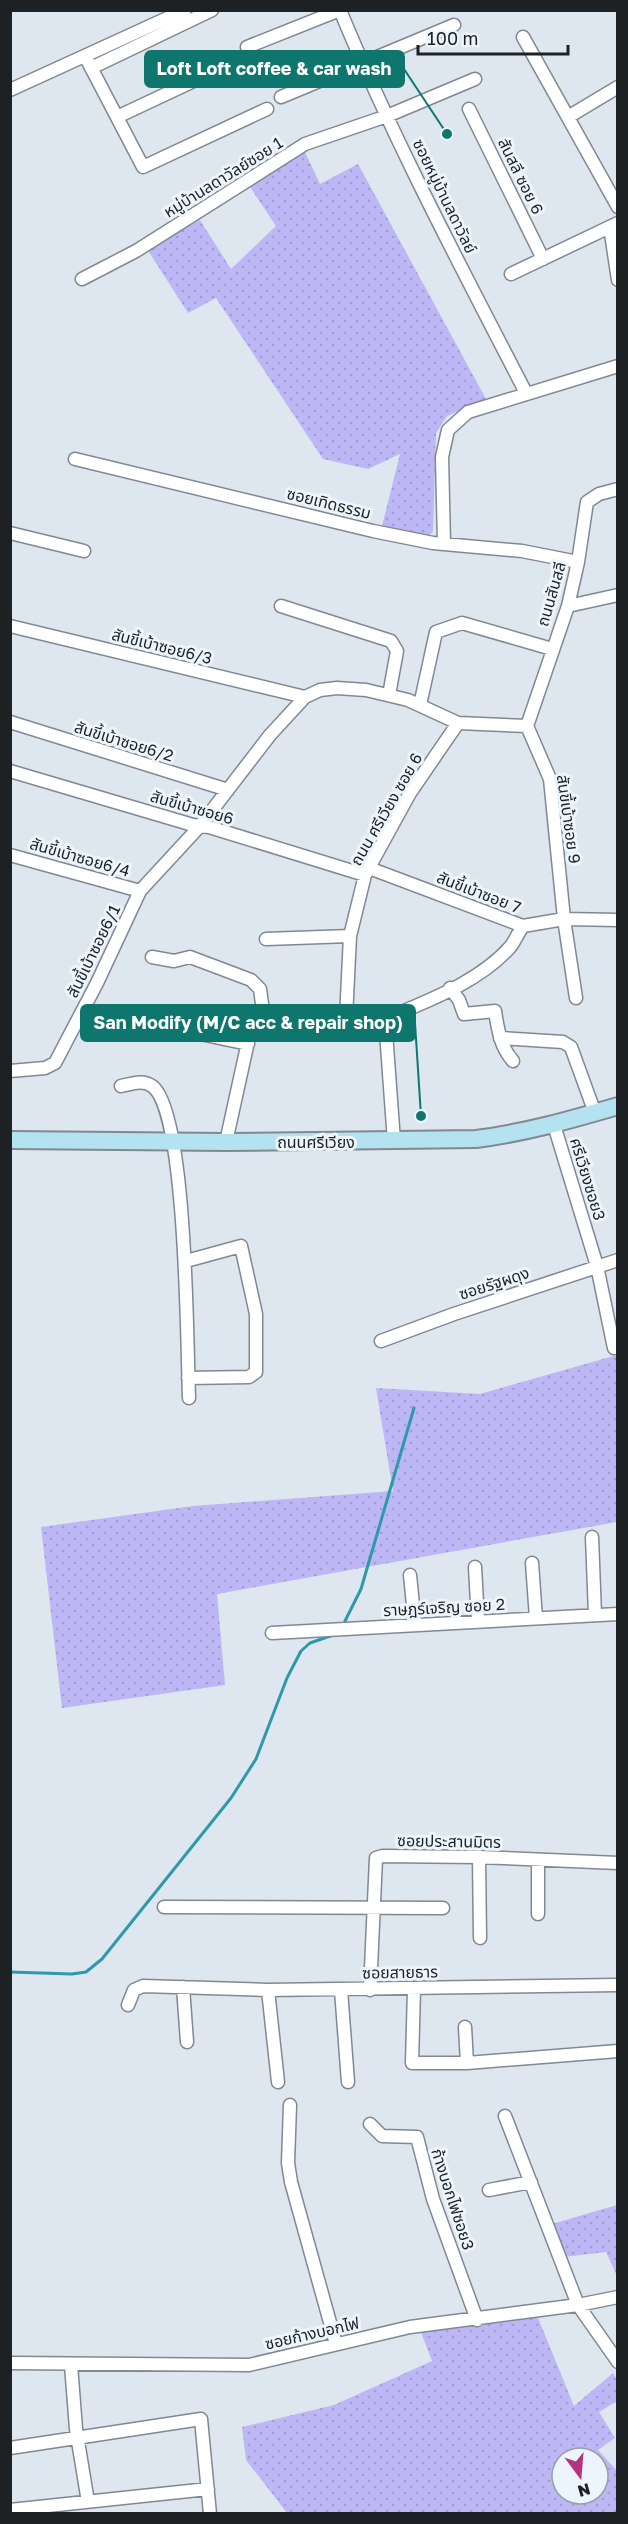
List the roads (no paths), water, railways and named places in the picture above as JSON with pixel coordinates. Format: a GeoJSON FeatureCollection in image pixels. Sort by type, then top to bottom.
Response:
{"type":"FeatureCollection","features":[{"type":"Feature","properties":{"kind":"main road","name":"ถนนศรีเวียง"},"geometry":{"type":"LineString","coordinates":[[10,1140],[226,1142],[476,1139],[511,1135],[618,1106]]}},
{"type":"Feature","properties":{"kind":"street"},"geometry":{"type":"LineString","coordinates":[[10,90],[185,10]]}},
{"type":"Feature","properties":{"kind":"street"},"geometry":{"type":"LineString","coordinates":[[91,68],[212,10]]}},
{"type":"Feature","properties":{"kind":"street"},"geometry":{"type":"LineString","coordinates":[[247,47],[340,10]]}},
{"type":"Feature","properties":{"kind":"street","name":"ซอยหมู่บ้านลดาวัลย์"},"geometry":{"type":"LineString","coordinates":[[340,10],[362,63],[448,242],[526,393]]}},
{"type":"Feature","properties":{"kind":"street"},"geometry":{"type":"LineString","coordinates":[[281,97],[454,25]]}},
{"type":"Feature","properties":{"kind":"street"},"geometry":{"type":"LineString","coordinates":[[523,37],[618,207]]}},
{"type":"Feature","properties":{"kind":"street"},"geometry":{"type":"LineString","coordinates":[[85,56],[143,167],[267,109]]}},
{"type":"Feature","properties":{"kind":"street"},"geometry":{"type":"LineString","coordinates":[[117,117],[236,62]]}},
{"type":"Feature","properties":{"kind":"street","name":"หมู่บ้านลดาวัลย์ซอย 1"},"geometry":{"type":"LineString","coordinates":[[82,279],[136,251],[305,144],[387,116],[476,79]]}},
{"type":"Feature","properties":{"kind":"street"},"geometry":{"type":"LineString","coordinates":[[568,117],[618,87]]}},
{"type":"Feature","properties":{"kind":"street","name":"สันสลี ซอย 6"},"geometry":{"type":"LineString","coordinates":[[469,109],[543,258]]}},
{"type":"Feature","properties":{"kind":"street"},"geometry":{"type":"LineString","coordinates":[[511,274],[614,225],[618,280]]}},
{"type":"Feature","properties":{"kind":"street"},"geometry":{"type":"LineString","coordinates":[[444,544],[442,457],[448,430],[468,412],[618,366]]}},
{"type":"Feature","properties":{"kind":"street","name":"ซอยเทิดธรรม"},"geometry":{"type":"LineString","coordinates":[[75,459],[373,531],[444,544],[522,551],[578,562]]}},
{"type":"Feature","properties":{"kind":"street","name":"ถนนสันสลี"},"geometry":{"type":"LineString","coordinates":[[527,726],[568,606],[578,562],[587,502],[599,494],[618,489]]}},
{"type":"Feature","properties":{"kind":"street"},"geometry":{"type":"LineString","coordinates":[[10,533],[84,551]]}},
{"type":"Feature","properties":{"kind":"street"},"geometry":{"type":"LineString","coordinates":[[568,606],[618,594]]}},
{"type":"Feature","properties":{"kind":"street"},"geometry":{"type":"LineString","coordinates":[[281,606],[391,641],[397,651],[389,695]]}},
{"type":"Feature","properties":{"kind":"street"},"geometry":{"type":"LineString","coordinates":[[420,705],[436,632],[462,624],[552,649]]}},
{"type":"Feature","properties":{"kind":"street","name":"สันขี้เบ้าซอย6/3"},"geometry":{"type":"LineString","coordinates":[[10,626],[305,697]]}},
{"type":"Feature","properties":{"kind":"street"},"geometry":{"type":"LineString","coordinates":[[305,697],[320,690],[337,688],[389,695],[420,705],[459,723],[527,726]]}},
{"type":"Feature","properties":{"kind":"street","name":"สันขี้เบ้าซอย6/1"},"geometry":{"type":"LineString","coordinates":[[10,1071],[45,1068],[55,1063],[97,983],[140,891],[200,826],[270,735],[305,697]]}},
{"type":"Feature","properties":{"kind":"street","name":"สันขี้เบ้าซอย6/2"},"geometry":{"type":"LineString","coordinates":[[10,722],[228,790]]}},
{"type":"Feature","properties":{"kind":"street","name":"ถนน ศรีเวียง ซอย 6"},"geometry":{"type":"LineString","coordinates":[[345,1018],[350,936],[367,871],[411,793],[459,723]]}},
{"type":"Feature","properties":{"kind":"street","name":"สันขี้เบ้าซอย 9"},"geometry":{"type":"LineString","coordinates":[[527,726],[550,779],[564,920],[576,998]]}},
{"type":"Feature","properties":{"kind":"street","name":"สันขี้เบ้าซอย6"},"geometry":{"type":"LineString","coordinates":[[10,771],[367,871]]}},
{"type":"Feature","properties":{"kind":"street","name":"สันขี้เบ้าซอย6/4"},"geometry":{"type":"LineString","coordinates":[[10,855],[140,891]]}},
{"type":"Feature","properties":{"kind":"street","name":"สันขี้เบ้าซอย 7"},"geometry":{"type":"LineString","coordinates":[[367,871],[523,926],[564,920],[618,920]]}},
{"type":"Feature","properties":{"kind":"street"},"geometry":{"type":"LineString","coordinates":[[226,1142],[253,1019],[263,1011],[386,1019],[450,988],[488,966],[510,946],[523,926]]}},
{"type":"Feature","properties":{"kind":"street"},"geometry":{"type":"LineString","coordinates":[[266,939],[350,936]]}},
{"type":"Feature","properties":{"kind":"street"},"geometry":{"type":"LineString","coordinates":[[152,957],[174,961],[190,957],[251,980],[260,989],[263,1011]]}},
{"type":"Feature","properties":{"kind":"street"},"geometry":{"type":"LineString","coordinates":[[450,988],[459,1000],[464,1014],[495,1011],[500,1038],[505,1051],[513,1061]]}},
{"type":"Feature","properties":{"kind":"street"},"geometry":{"type":"LineString","coordinates":[[386,1019],[394,1141]]}},
{"type":"Feature","properties":{"kind":"street"},"geometry":{"type":"LineString","coordinates":[[186,1031],[248,1044]]}},
{"type":"Feature","properties":{"kind":"street"},"geometry":{"type":"LineString","coordinates":[[500,1038],[563,1042],[571,1047],[595,1113]]}},
{"type":"Feature","properties":{"kind":"street"},"geometry":{"type":"LineString","coordinates":[[121,1086],[144,1082],[154,1086],[164,1104],[173,1142],[186,1261],[189,1398]]}},
{"type":"Feature","properties":{"kind":"street","name":"ศรีเวียงซอย3"},"geometry":{"type":"LineString","coordinates":[[554,1125],[597,1266],[614,1348]]}},
{"type":"Feature","properties":{"kind":"street"},"geometry":{"type":"LineString","coordinates":[[186,1261],[241,1246],[256,1314],[256,1372],[249,1377],[188,1378]]}},
{"type":"Feature","properties":{"kind":"street","name":"ซอยรัฐผดุง"},"geometry":{"type":"LineString","coordinates":[[381,1341],[454,1314],[618,1260]]}},
{"type":"Feature","properties":{"kind":"street"},"geometry":{"type":"LineString","coordinates":[[592,1537],[595,1615]]}},
{"type":"Feature","properties":{"kind":"street"},"geometry":{"type":"LineString","coordinates":[[532,1563],[536,1618]]}},
{"type":"Feature","properties":{"kind":"street"},"geometry":{"type":"LineString","coordinates":[[475,1567],[478,1621]]}},
{"type":"Feature","properties":{"kind":"street"},"geometry":{"type":"LineString","coordinates":[[410,1575],[415,1624]]}},
{"type":"Feature","properties":{"kind":"street","name":"ราษฎร์เจริญ ซอย 2"},"geometry":{"type":"LineString","coordinates":[[272,1633],[618,1614]]}},
{"type":"Feature","properties":{"kind":"street","name":"ซอยประสานมิตร"},"geometry":{"type":"LineString","coordinates":[[370,1990],[376,1858],[382,1856],[479,1857],[618,1863]]}},
{"type":"Feature","properties":{"kind":"street"},"geometry":{"type":"LineString","coordinates":[[479,1857],[480,1938]]}},
{"type":"Feature","properties":{"kind":"street"},"geometry":{"type":"LineString","coordinates":[[538,1860],[538,1914]]}},
{"type":"Feature","properties":{"kind":"street"},"geometry":{"type":"LineString","coordinates":[[164,1906],[443,1908]]}},
{"type":"Feature","properties":{"kind":"street","name":"ซอยสายธาร"},"geometry":{"type":"LineString","coordinates":[[128,2005],[134,1990],[143,1986],[370,1990],[618,1985]]}},
{"type":"Feature","properties":{"kind":"street"},"geometry":{"type":"LineString","coordinates":[[183,1987],[187,2042]]}},
{"type":"Feature","properties":{"kind":"street"},"geometry":{"type":"LineString","coordinates":[[414,1989],[412,2063],[467,2063],[618,2051]]}},
{"type":"Feature","properties":{"kind":"street"},"geometry":{"type":"LineString","coordinates":[[268,1990],[278,2082]]}},
{"type":"Feature","properties":{"kind":"street"},"geometry":{"type":"LineString","coordinates":[[341,1990],[348,2082]]}},
{"type":"Feature","properties":{"kind":"street"},"geometry":{"type":"LineString","coordinates":[[465,2027],[467,2063]]}},
{"type":"Feature","properties":{"kind":"street"},"geometry":{"type":"LineString","coordinates":[[290,2105],[288,2163],[291,2182],[336,2344]]}},
{"type":"Feature","properties":{"kind":"street"},"geometry":{"type":"LineString","coordinates":[[505,2116],[578,2305],[618,2362]]}},
{"type":"Feature","properties":{"kind":"street","name":"ก้างบอกไฟซอย3"},"geometry":{"type":"LineString","coordinates":[[370,2124],[382,2136],[417,2137],[433,2199],[477,2320]]}},
{"type":"Feature","properties":{"kind":"street"},"geometry":{"type":"LineString","coordinates":[[489,2190],[531,2182]]}},
{"type":"Feature","properties":{"kind":"street","name":"ซอยก้างบอกไฟ"},"geometry":{"type":"LineString","coordinates":[[10,2363],[249,2365],[410,2327],[578,2305],[618,2296]]}},
{"type":"Feature","properties":{"kind":"street"},"geometry":{"type":"LineString","coordinates":[[71,2365],[77,2437],[88,2502]]}},
{"type":"Feature","properties":{"kind":"street"},"geometry":{"type":"LineString","coordinates":[[10,2448],[201,2419],[210,2514]]}},
{"type":"Feature","properties":{"kind":"street"},"geometry":{"type":"LineString","coordinates":[[10,2510],[208,2488]]}},
{"type":"Feature","properties":{"kind":"waterway"},"geometry":{"type":"LineString","coordinates":[[345,1621],[361,1589],[414,1408]]}},
{"type":"Feature","properties":{"kind":"waterway"},"geometry":{"type":"LineString","coordinates":[[10,1972],[72,1974],[86,1972],[102,1959],[231,1798],[256,1759],[287,1678],[301,1651],[310,1643],[336,1634]]}},
{"type":"Feature","properties":{"kind":"place","name":"Loft Loft coffee & car wash"},"geometry":{"type":"Point","coordinates":[447,134]}},
{"type":"Feature","properties":{"kind":"place","name":"San Modify (M/C acc & repair shop)"},"geometry":{"type":"Point","coordinates":[421,1116]}}]}
